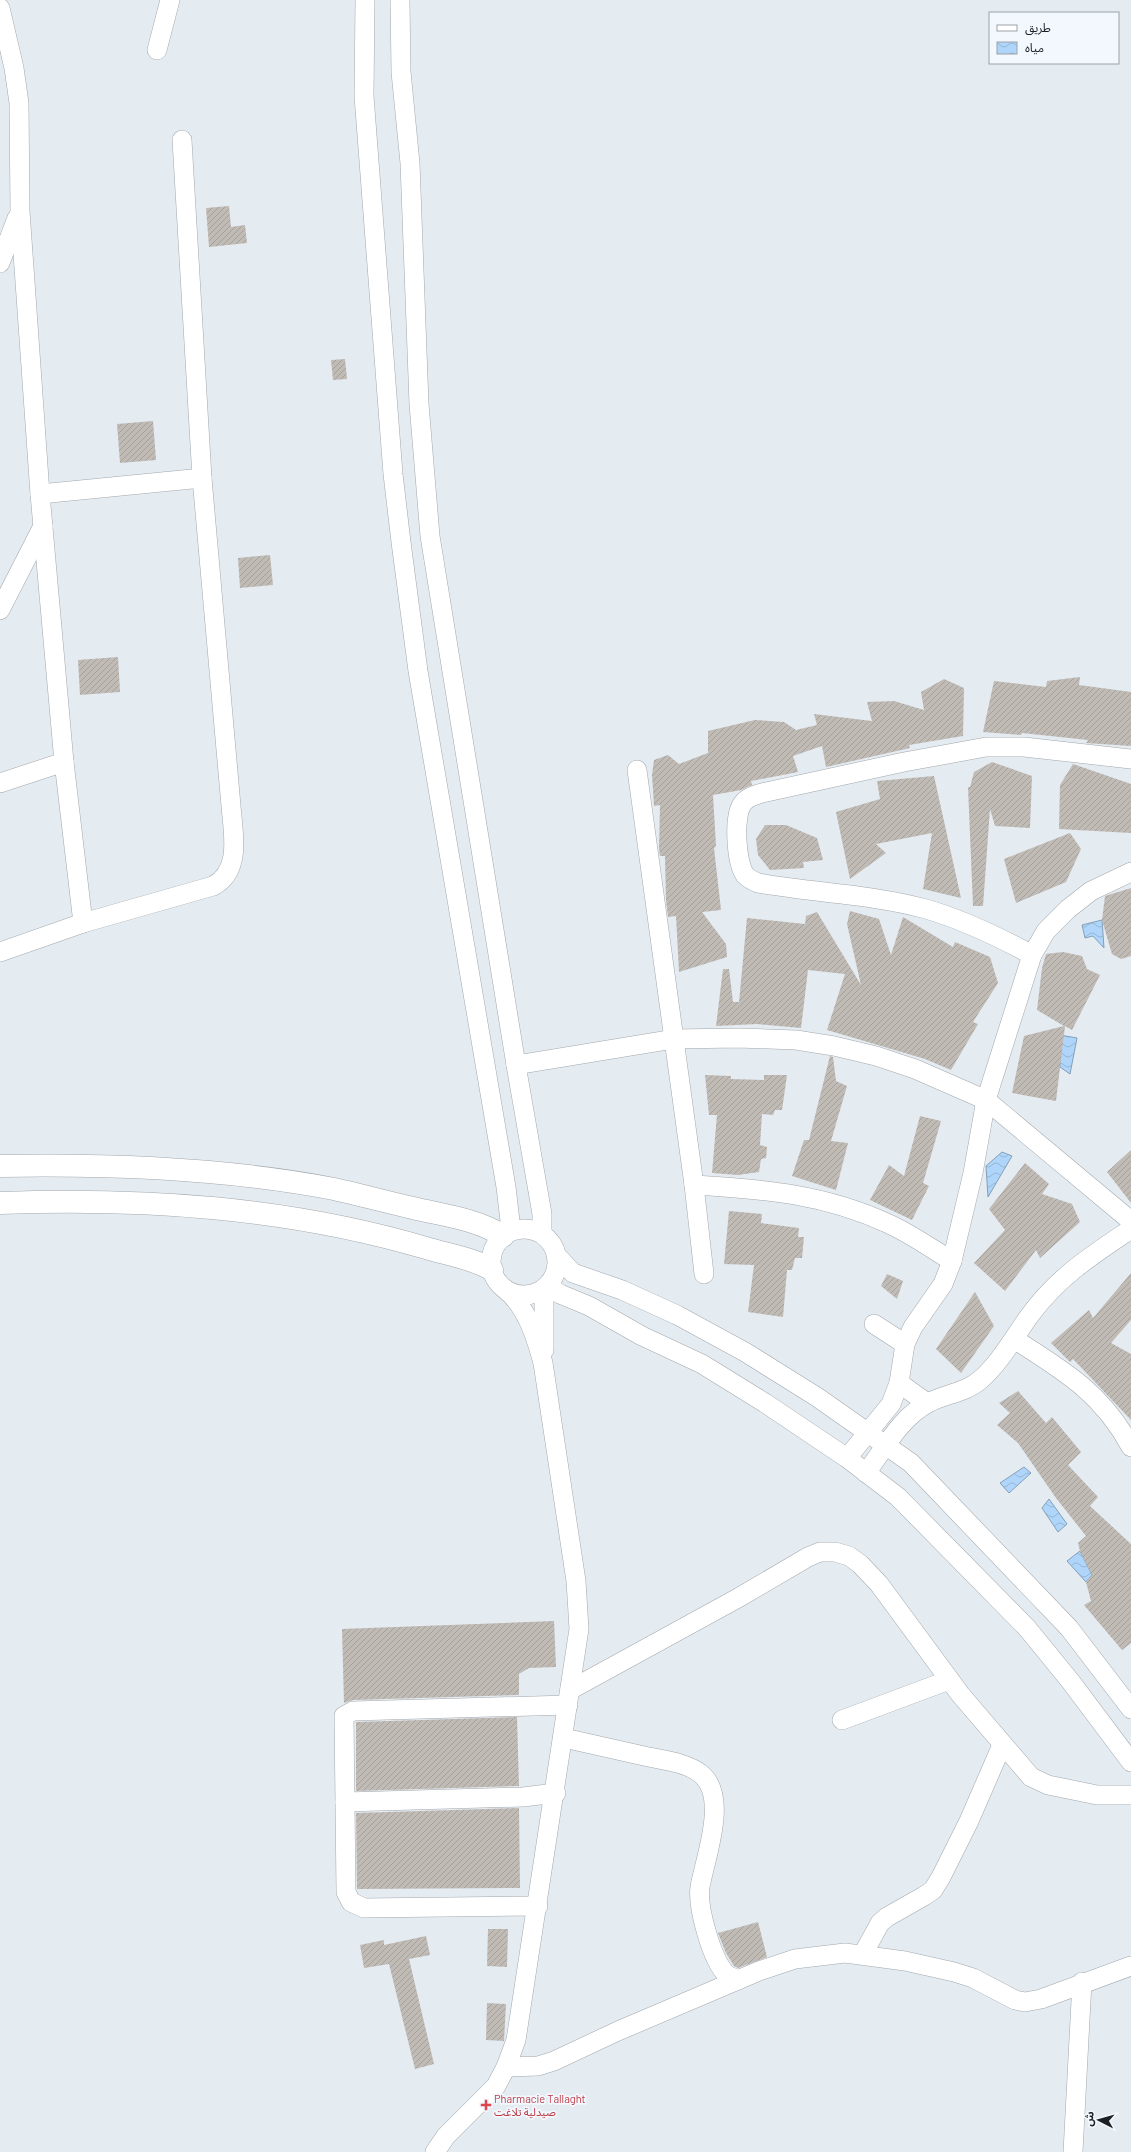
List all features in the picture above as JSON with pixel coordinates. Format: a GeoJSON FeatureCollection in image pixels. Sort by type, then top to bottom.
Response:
{"type":"FeatureCollection","features":[{"type":"Feature","properties":{"kind":"street"},"geometry":{"type":"LineString","coordinates":[[157,50],[170,0]]}},
{"type":"Feature","properties":{"kind":"street"},"geometry":{"type":"LineString","coordinates":[[365,0],[364,96],[393,474],[400,534],[418,671],[506,1187],[510,1221],[505,1234],[492,1252],[492,1270],[497,1281],[514,1298],[526,1317],[537,1342],[543,1362],[576,1581],[579,1629],[556,1794],[516,2040],[496,2086],[446,2136],[435,2152]]}},
{"type":"Feature","properties":{"kind":"street"},"geometry":{"type":"LineString","coordinates":[[400,0],[401,72],[410,163],[419,404],[430,536],[516,1065],[542,1214],[542,1233]]}},
{"type":"Feature","properties":{"kind":"street"},"geometry":{"type":"LineString","coordinates":[[0,8],[14,68],[18,103],[20,211],[40,494],[64,762],[83,923]]}},
{"type":"Feature","properties":{"kind":"street"},"geometry":{"type":"LineString","coordinates":[[0,952],[83,923],[213,886],[222,881],[228,874],[232,865],[234,850],[231,806],[202,478],[182,140]]}},
{"type":"Feature","properties":{"kind":"street"},"geometry":{"type":"LineString","coordinates":[[0,263],[20,211]]}},
{"type":"Feature","properties":{"kind":"street"},"geometry":{"type":"LineString","coordinates":[[40,494],[202,478]]}},
{"type":"Feature","properties":{"kind":"street"},"geometry":{"type":"LineString","coordinates":[[0,610],[43,526]]}},
{"type":"Feature","properties":{"kind":"street"},"geometry":{"type":"LineString","coordinates":[[1032,954],[961,920],[925,909],[892,902],[758,884],[744,874],[740,862],[737,821],[740,806],[744,801],[762,793],[904,762],[986,747],[1024,748],[1131,759]]}},
{"type":"Feature","properties":{"kind":"street"},"geometry":{"type":"LineString","coordinates":[[0,783],[64,762]]}},
{"type":"Feature","properties":{"kind":"street"},"geometry":{"type":"LineString","coordinates":[[637,770],[694,1185],[704,1274]]}},
{"type":"Feature","properties":{"kind":"street"},"geometry":{"type":"LineString","coordinates":[[847,1458],[891,1404],[899,1383],[906,1344],[913,1327],[943,1284],[952,1261],[973,1173],[986,1100],[1032,954],[1046,931],[1068,909],[1091,891],[1131,872]]}},
{"type":"Feature","properties":{"kind":"street"},"geometry":{"type":"LineString","coordinates":[[516,1065],[674,1039],[739,1038],[796,1040],[834,1046],[876,1056],[915,1069],[986,1100],[1131,1221]]}},
{"type":"Feature","properties":{"kind":"street"},"geometry":{"type":"LineString","coordinates":[[0,1166],[139,1167],[200,1171],[274,1180],[334,1189],[471,1222],[505,1234],[525,1228],[542,1233],[552,1243],[558,1257],[572,1272],[622,1290],[670,1312],[745,1352],[868,1432],[911,1463],[951,1502],[1069,1628],[1131,1709]]}},
{"type":"Feature","properties":{"kind":"street"},"geometry":{"type":"LineString","coordinates":[[694,1185],[754,1188],[799,1194],[842,1206],[890,1224],[952,1261]]}},
{"type":"Feature","properties":{"kind":"street"},"geometry":{"type":"LineString","coordinates":[[0,1202],[127,1201],[211,1206],[354,1231],[410,1244],[480,1264],[492,1270]]}},
{"type":"Feature","properties":{"kind":"street"},"geometry":{"type":"LineString","coordinates":[[866,1473],[910,1416],[927,1403],[967,1389],[981,1379],[1014,1339],[1030,1315],[1069,1272],[1131,1229]]}},
{"type":"Feature","properties":{"kind":"street"},"geometry":{"type":"LineString","coordinates":[[505,1289],[517,1295],[531,1295],[546,1288],[554,1278],[558,1257]]}},
{"type":"Feature","properties":{"kind":"street"},"geometry":{"type":"LineString","coordinates":[[543,1362],[546,1288]]}},
{"type":"Feature","properties":{"kind":"street"},"geometry":{"type":"LineString","coordinates":[[546,1288],[589,1306],[642,1336],[702,1364],[765,1403],[847,1458],[898,1497],[1027,1628],[1071,1682],[1131,1762]]}},
{"type":"Feature","properties":{"kind":"street"},"geometry":{"type":"LineString","coordinates":[[874,1324],[906,1344]]}},
{"type":"Feature","properties":{"kind":"street"},"geometry":{"type":"LineString","coordinates":[[1014,1339],[1084,1387],[1105,1407],[1131,1447]]}},
{"type":"Feature","properties":{"kind":"street"},"geometry":{"type":"LineString","coordinates":[[899,1383],[927,1403]]}},
{"type":"Feature","properties":{"kind":"street"},"geometry":{"type":"LineString","coordinates":[[538,1906],[369,1908],[355,1905],[348,1900],[346,1892],[345,1715],[349,1712],[569,1698],[808,1557],[820,1552],[836,1552],[850,1556],[879,1584],[949,1680],[1002,1745],[1031,1777],[1039,1782],[1097,1795],[1131,1795]]}},
{"type":"Feature","properties":{"kind":"street"},"geometry":{"type":"LineString","coordinates":[[842,1720],[949,1680]]}},
{"type":"Feature","properties":{"kind":"street"},"geometry":{"type":"LineString","coordinates":[[564,1738],[681,1764],[700,1773],[708,1781],[714,1796],[714,1816],[709,1856],[700,1888],[706,1932],[718,1963],[728,1976],[738,1980]]}},
{"type":"Feature","properties":{"kind":"street"},"geometry":{"type":"LineString","coordinates":[[863,1954],[880,1923],[887,1917],[933,1890],[969,1821],[1002,1745]]}},
{"type":"Feature","properties":{"kind":"street"},"geometry":{"type":"LineString","coordinates":[[345,1802],[523,1797],[556,1794]]}},
{"type":"Feature","properties":{"kind":"street"},"geometry":{"type":"LineString","coordinates":[[506,2066],[538,2066],[554,2061],[618,2031],[759,1971],[796,1959],[845,1953],[905,1960],[973,1978],[1015,2000],[1025,2002],[1041,1999],[1082,1982],[1131,1966]]}},
{"type":"Feature","properties":{"kind":"street"},"geometry":{"type":"LineString","coordinates":[[1073,2152],[1082,1982]]}},
{"type":"Feature","properties":{"kind":"water"},"geometry":{"type":"Polygon","coordinates":[[[1102,920],[1104,948],[1093,936],[1085,938],[1082,925],[1102,920]]]}},
{"type":"Feature","properties":{"kind":"water"},"geometry":{"type":"Polygon","coordinates":[[[1060,1035],[1077,1038],[1070,1074],[1060,1067],[1060,1035]]]}},
{"type":"Feature","properties":{"kind":"water"},"geometry":{"type":"Polygon","coordinates":[[[1002,1152],[1012,1156],[988,1197],[986,1166],[1002,1152]]]}},
{"type":"Feature","properties":{"kind":"water"},"geometry":{"type":"Polygon","coordinates":[[[1024,1467],[1031,1473],[1009,1493],[1000,1483],[1024,1467]]]}},
{"type":"Feature","properties":{"kind":"water"},"geometry":{"type":"Polygon","coordinates":[[[1049,1499],[1067,1524],[1058,1532],[1042,1508],[1049,1499]]]}},
{"type":"Feature","properties":{"kind":"water"},"geometry":{"type":"Polygon","coordinates":[[[1080,1551],[1092,1575],[1086,1582],[1067,1561],[1080,1551]]]}},
{"type":"Feature","properties":{"kind":"building"},"geometry":{"type":"Polygon","coordinates":[[[229,206],[231,227],[245,225],[247,243],[209,247],[206,208],[229,206]]]}},
{"type":"Feature","properties":{"kind":"building"},"geometry":{"type":"Polygon","coordinates":[[[345,359],[347,379],[333,380],[331,360],[345,359]]]}},
{"type":"Feature","properties":{"kind":"building"},"geometry":{"type":"Polygon","coordinates":[[[153,421],[156,460],[120,463],[117,424],[153,421]]]}},
{"type":"Feature","properties":{"kind":"building"},"geometry":{"type":"Polygon","coordinates":[[[270,555],[273,585],[240,588],[238,558],[270,555]]]}},
{"type":"Feature","properties":{"kind":"building"},"geometry":{"type":"Polygon","coordinates":[[[118,657],[120,692],[80,695],[78,660],[118,657]]]}},
{"type":"Feature","properties":{"kind":"building"},"geometry":{"type":"Polygon","coordinates":[[[1080,677],[1079,685],[1131,692],[1131,746],[1086,743],[1088,740],[1022,733],[1021,735],[983,732],[994,681],[1046,687],[1047,681],[1080,677]]]}},
{"type":"Feature","properties":{"kind":"building"},"geometry":{"type":"Polygon","coordinates":[[[944,679],[964,688],[963,736],[909,745],[910,748],[826,767],[822,746],[793,756],[798,772],[751,781],[752,785],[741,790],[713,795],[716,846],[714,848],[721,910],[702,912],[726,944],[727,957],[679,972],[676,916],[668,917],[665,856],[660,856],[659,849],[660,805],[654,806],[652,775],[654,760],[668,755],[679,764],[708,753],[708,731],[755,720],[784,722],[796,730],[817,725],[814,714],[872,721],[867,702],[894,701],[924,710],[921,692],[944,679]]]}},
{"type":"Feature","properties":{"kind":"building"},"geometry":{"type":"Polygon","coordinates":[[[992,762],[1032,776],[1030,828],[995,826],[990,809],[983,906],[973,906],[968,787],[970,787],[974,772],[992,762]]]}},
{"type":"Feature","properties":{"kind":"building"},"geometry":{"type":"Polygon","coordinates":[[[1073,764],[1131,784],[1131,833],[1059,829],[1060,785],[1073,764]]]}},
{"type":"Feature","properties":{"kind":"building"},"geometry":{"type":"Polygon","coordinates":[[[934,776],[961,898],[923,889],[932,833],[876,844],[886,853],[850,879],[836,812],[880,799],[877,781],[934,776]]]}},
{"type":"Feature","properties":{"kind":"building"},"geometry":{"type":"Polygon","coordinates":[[[765,825],[786,825],[817,838],[823,860],[803,862],[804,868],[770,870],[758,855],[756,839],[765,825]]]}},
{"type":"Feature","properties":{"kind":"building"},"geometry":{"type":"Polygon","coordinates":[[[1070,833],[1081,849],[1066,882],[1016,903],[1004,859],[1070,833]]]}},
{"type":"Feature","properties":{"kind":"building"},"geometry":{"type":"Polygon","coordinates":[[[1131,888],[1131,956],[1121,959],[1112,954],[1102,920],[1105,896],[1131,888]]]}},
{"type":"Feature","properties":{"kind":"building"},"geometry":{"type":"Polygon","coordinates":[[[850,911],[879,919],[891,955],[903,917],[953,947],[955,942],[990,957],[998,983],[973,1022],[978,1024],[951,1070],[925,1059],[827,1030],[845,974],[808,970],[801,1028],[757,1024],[716,1026],[723,969],[729,969],[733,1002],[739,1002],[747,918],[805,924],[806,916],[817,912],[861,985],[847,924],[850,911]]]}},
{"type":"Feature","properties":{"kind":"building"},"geometry":{"type":"Polygon","coordinates":[[[1063,952],[1082,956],[1087,969],[1100,975],[1072,1030],[1065,1026],[1056,1101],[1012,1093],[1024,1036],[1064,1026],[1037,1010],[1042,968],[1046,954],[1063,952]]]}},
{"type":"Feature","properties":{"kind":"building"},"geometry":{"type":"Polygon","coordinates":[[[830,1056],[833,1057],[836,1081],[847,1086],[831,1141],[848,1143],[836,1190],[792,1176],[804,1140],[809,1140],[830,1056]]]}},
{"type":"Feature","properties":{"kind":"building"},"geometry":{"type":"Polygon","coordinates":[[[705,1075],[731,1076],[731,1079],[764,1080],[764,1075],[787,1075],[782,1110],[775,1110],[773,1115],[762,1114],[760,1145],[767,1147],[766,1158],[761,1159],[759,1172],[738,1175],[712,1173],[717,1115],[709,1115],[705,1075]]]}},
{"type":"Feature","properties":{"kind":"building"},"geometry":{"type":"Polygon","coordinates":[[[920,1116],[941,1121],[923,1183],[929,1186],[912,1220],[870,1200],[889,1165],[904,1176],[920,1116]]]}},
{"type":"Feature","properties":{"kind":"building"},"geometry":{"type":"Polygon","coordinates":[[[1131,1150],[1131,1203],[1107,1172],[1131,1150]]]}},
{"type":"Feature","properties":{"kind":"building"},"geometry":{"type":"Polygon","coordinates":[[[1025,1163],[1049,1184],[1042,1194],[1072,1204],[1080,1222],[1040,1258],[1036,1250],[1005,1291],[974,1263],[1005,1230],[989,1209],[1025,1163]]]}},
{"type":"Feature","properties":{"kind":"building"},"geometry":{"type":"Polygon","coordinates":[[[729,1211],[762,1214],[761,1223],[799,1228],[798,1237],[804,1237],[802,1258],[795,1258],[792,1270],[787,1270],[783,1317],[748,1312],[754,1265],[724,1264],[729,1211]]]}},
{"type":"Feature","properties":{"kind":"building"},"geometry":{"type":"Polygon","coordinates":[[[1131,1273],[1131,1320],[1111,1343],[1131,1354],[1131,1420],[1073,1359],[1070,1362],[1051,1343],[1089,1310],[1093,1318],[1131,1273]]]}},
{"type":"Feature","properties":{"kind":"building"},"geometry":{"type":"Polygon","coordinates":[[[887,1274],[903,1281],[897,1299],[881,1286],[887,1274]]]}},
{"type":"Feature","properties":{"kind":"building"},"geometry":{"type":"Polygon","coordinates":[[[975,1292],[994,1326],[961,1373],[936,1349],[975,1292]]]}},
{"type":"Feature","properties":{"kind":"building"},"geometry":{"type":"Polygon","coordinates":[[[1018,1391],[1046,1423],[1052,1417],[1081,1452],[1068,1465],[1098,1497],[1090,1506],[1131,1544],[1131,1643],[1122,1650],[1084,1605],[1091,1601],[1086,1582],[1092,1575],[1080,1551],[1078,1543],[1086,1536],[1056,1498],[1018,1443],[997,1425],[1010,1413],[999,1403],[1018,1391]]]}},
{"type":"Feature","properties":{"kind":"building"},"geometry":{"type":"Polygon","coordinates":[[[554,1621],[556,1667],[529,1668],[519,1674],[519,1695],[353,1700],[344,1703],[342,1629],[554,1621]]]}},
{"type":"Feature","properties":{"kind":"building"},"geometry":{"type":"Polygon","coordinates":[[[517,1717],[519,1786],[356,1791],[356,1722],[517,1717]]]}},
{"type":"Feature","properties":{"kind":"building"},"geometry":{"type":"Polygon","coordinates":[[[519,1808],[520,1888],[357,1889],[356,1813],[519,1808]]]}},
{"type":"Feature","properties":{"kind":"building"},"geometry":{"type":"Polygon","coordinates":[[[758,1922],[767,1957],[738,1968],[734,1966],[726,1953],[718,1933],[758,1922]]]}},
{"type":"Feature","properties":{"kind":"building"},"geometry":{"type":"Polygon","coordinates":[[[488,1929],[508,1929],[507,1967],[487,1966],[488,1929]]]}},
{"type":"Feature","properties":{"kind":"building"},"geometry":{"type":"Polygon","coordinates":[[[426,1936],[430,1955],[409,1959],[434,2064],[415,2069],[389,1964],[364,1968],[360,1945],[384,1940],[384,1945],[426,1936]]]}},
{"type":"Feature","properties":{"kind":"building"},"geometry":{"type":"Polygon","coordinates":[[[487,2003],[506,2004],[504,2041],[486,2040],[487,2003]]]}},
{"type":"Feature","properties":{"kind":"place","name":"Pharmacie Tallaght صيدلية تلاغت"},"geometry":{"type":"Point","coordinates":[486,2105]}}]}
